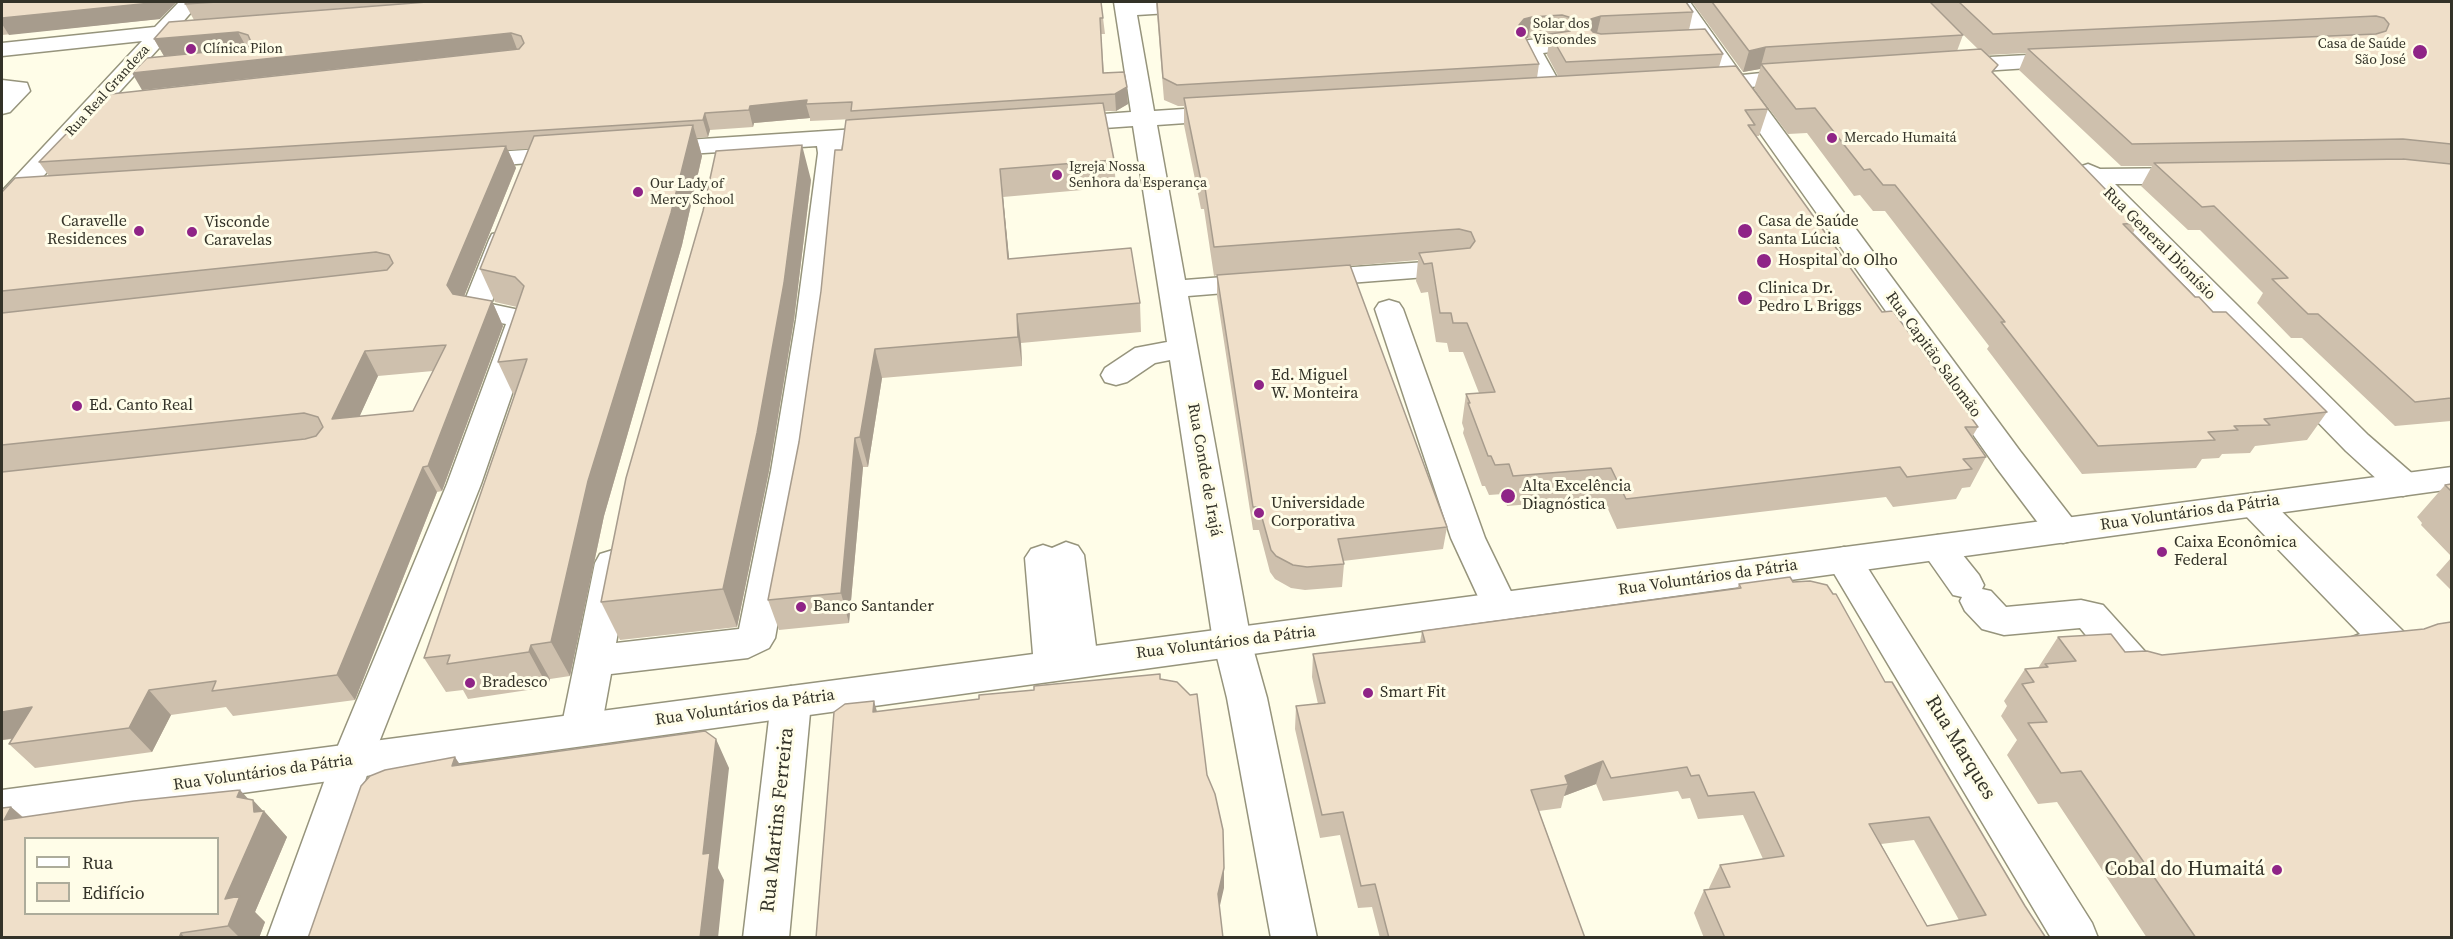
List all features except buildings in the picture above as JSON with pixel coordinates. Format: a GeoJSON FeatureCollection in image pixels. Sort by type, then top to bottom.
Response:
{"type":"FeatureCollection","features":[{"type":"Feature","properties":{"kind":"street","name":"Rua Real Grandeza"},"geometry":{"type":"LineString","coordinates":[[6,197],[97,104],[190,2]]}},
{"type":"Feature","properties":{"kind":"street","name":"Rua Capitão Salomão"},"geometry":{"type":"LineString","coordinates":[[1680,2],[2008,459],[2063,531]]}},
{"type":"Feature","properties":{"kind":"street"},"geometry":{"type":"LineString","coordinates":[[1125,5],[1216,4]]}},
{"type":"Feature","properties":{"kind":"street","name":"Rua Conde de Irajá"},"geometry":{"type":"LineString","coordinates":[[1125,5],[1232,641],[1247,699],[1294,938]]}},
{"type":"Feature","properties":{"kind":"street"},"geometry":{"type":"LineString","coordinates":[[2,49],[221,26]]}},
{"type":"Feature","properties":{"kind":"street"},"geometry":{"type":"LineString","coordinates":[[1679,42],[1707,41]]}},
{"type":"Feature","properties":{"kind":"street"},"geometry":{"type":"LineString","coordinates":[[1955,41],[2003,89]]}},
{"type":"Feature","properties":{"kind":"street"},"geometry":{"type":"LineString","coordinates":[[1554,94],[1529,47],[1558,45]]}},
{"type":"Feature","properties":{"kind":"street"},"geometry":{"type":"LineString","coordinates":[[1932,67],[2088,59]]}},
{"type":"Feature","properties":{"kind":"street"},"geometry":{"type":"LineString","coordinates":[[129,68],[156,67]]}},
{"type":"Feature","properties":{"kind":"street"},"geometry":{"type":"LineString","coordinates":[[1682,86],[1829,74]]}},
{"type":"Feature","properties":{"kind":"street"},"geometry":{"type":"LineString","coordinates":[[2,87],[19,88],[19,91],[2,107]]}},
{"type":"Feature","properties":{"kind":"street"},"geometry":{"type":"LineString","coordinates":[[97,104],[129,101]]}},
{"type":"Feature","properties":{"kind":"street"},"geometry":{"type":"LineString","coordinates":[[1038,125],[1250,111]]}},
{"type":"Feature","properties":{"kind":"street"},"geometry":{"type":"LineString","coordinates":[[638,150],[908,133]]}},
{"type":"Feature","properties":{"kind":"street"},"geometry":{"type":"LineString","coordinates":[[820,407],[840,241],[837,233],[839,137]]}},
{"type":"Feature","properties":{"kind":"street"},"geometry":{"type":"LineString","coordinates":[[594,661],[748,643],[756,638],[788,471],[811,320],[830,153],[839,137]]}},
{"type":"Feature","properties":{"kind":"street"},"geometry":{"type":"LineString","coordinates":[[714,170],[718,145]]}},
{"type":"Feature","properties":{"kind":"street"},"geometry":{"type":"LineString","coordinates":[[441,163],[593,153]]}},
{"type":"Feature","properties":{"kind":"street","name":"Rua General Dionísio"},"geometry":{"type":"LineString","coordinates":[[2069,153],[2357,443],[2403,484]]}},
{"type":"Feature","properties":{"kind":"street"},"geometry":{"type":"LineString","coordinates":[[290,938],[352,760],[464,484],[522,321],[519,318],[475,310],[536,156]]}},
{"type":"Feature","properties":{"kind":"street"},"geometry":{"type":"LineString","coordinates":[[2093,177],[2210,176]]}},
{"type":"Feature","properties":{"kind":"street"},"geometry":{"type":"LineString","coordinates":[[6,197],[50,190]]}},
{"type":"Feature","properties":{"kind":"street"},"geometry":{"type":"LineString","coordinates":[[1174,290],[1455,268]]}},
{"type":"Feature","properties":{"kind":"street"},"geometry":{"type":"LineString","coordinates":[[1389,309],[1468,538],[1500,606]]}},
{"type":"Feature","properties":{"kind":"street"},"geometry":{"type":"LineString","coordinates":[[1116,375],[1146,355],[1184,349]]}},
{"type":"Feature","properties":{"kind":"street","name":"Rua Voluntários da Pátria"},"geometry":{"type":"LineString","coordinates":[[2,808],[2451,478]]}},
{"type":"Feature","properties":{"kind":"street"},"geometry":{"type":"LineString","coordinates":[[2255,505],[2393,644],[2328,651]]}},
{"type":"Feature","properties":{"kind":"street"},"geometry":{"type":"LineString","coordinates":[[581,729],[618,538]]}},
{"type":"Feature","properties":{"kind":"street"},"geometry":{"type":"LineString","coordinates":[[1938,548],[1995,619],[2004,621],[2090,615],[2138,670],[2173,666]]}},
{"type":"Feature","properties":{"kind":"street"},"geometry":{"type":"LineString","coordinates":[[1054,556],[1066,664]]}},
{"type":"Feature","properties":{"kind":"street","name":"Rua Marques"},"geometry":{"type":"LineString","coordinates":[[1844,560],[2076,938]]}},
{"type":"Feature","properties":{"kind":"street","name":"Rua Martins Ferreira"},"geometry":{"type":"LineString","coordinates":[[765,938],[791,702]]}},
{"type":"Feature","properties":{"kind":"place","name":"Solar dos Viscondes"},"geometry":{"type":"Point","coordinates":[1521,32]}},
{"type":"Feature","properties":{"kind":"place","name":"Clínica Pilon"},"geometry":{"type":"Point","coordinates":[191,49]}},
{"type":"Feature","properties":{"kind":"place","name":"Casa de Saúde São José"},"geometry":{"type":"Point","coordinates":[2420,52]}},
{"type":"Feature","properties":{"kind":"place","name":"Mercado Humaitá"},"geometry":{"type":"Point","coordinates":[1832,138]}},
{"type":"Feature","properties":{"kind":"place","name":"Igreja Nossa Senhora da Esperança"},"geometry":{"type":"Point","coordinates":[1057,175]}},
{"type":"Feature","properties":{"kind":"place","name":"Our Lady of Mercy School"},"geometry":{"type":"Point","coordinates":[638,192]}},
{"type":"Feature","properties":{"kind":"place","name":"Caravelle Residences"},"geometry":{"type":"Point","coordinates":[139,231]}},
{"type":"Feature","properties":{"kind":"place","name":"Casa de Saúde Santa Lúcia"},"geometry":{"type":"Point","coordinates":[1745,231]}},
{"type":"Feature","properties":{"kind":"place","name":"Visconde Caravelas"},"geometry":{"type":"Point","coordinates":[192,232]}},
{"type":"Feature","properties":{"kind":"place","name":"Hospital do Olho"},"geometry":{"type":"Point","coordinates":[1764,261]}},
{"type":"Feature","properties":{"kind":"place","name":"Clinica Dr. Pedro L Briggs"},"geometry":{"type":"Point","coordinates":[1745,298]}},
{"type":"Feature","properties":{"kind":"place","name":"Ed. Miguel W. Monteira"},"geometry":{"type":"Point","coordinates":[1259,385]}},
{"type":"Feature","properties":{"kind":"place","name":"Ed. Canto Real"},"geometry":{"type":"Point","coordinates":[77,406]}},
{"type":"Feature","properties":{"kind":"place","name":"Alta Excelência Diagnóstica"},"geometry":{"type":"Point","coordinates":[1508,496]}},
{"type":"Feature","properties":{"kind":"place","name":"Universidade Corporativa"},"geometry":{"type":"Point","coordinates":[1259,513]}},
{"type":"Feature","properties":{"kind":"place","name":"Caixa Econômica Federal"},"geometry":{"type":"Point","coordinates":[2162,552]}},
{"type":"Feature","properties":{"kind":"place","name":"Banco Santander"},"geometry":{"type":"Point","coordinates":[801,607]}},
{"type":"Feature","properties":{"kind":"place","name":"Bradesco"},"geometry":{"type":"Point","coordinates":[470,683]}},
{"type":"Feature","properties":{"kind":"place","name":"Smart Fit"},"geometry":{"type":"Point","coordinates":[1368,693]}},
{"type":"Feature","properties":{"kind":"place","name":"Cobal do Humaitá"},"geometry":{"type":"Point","coordinates":[2277,870]}}]}
